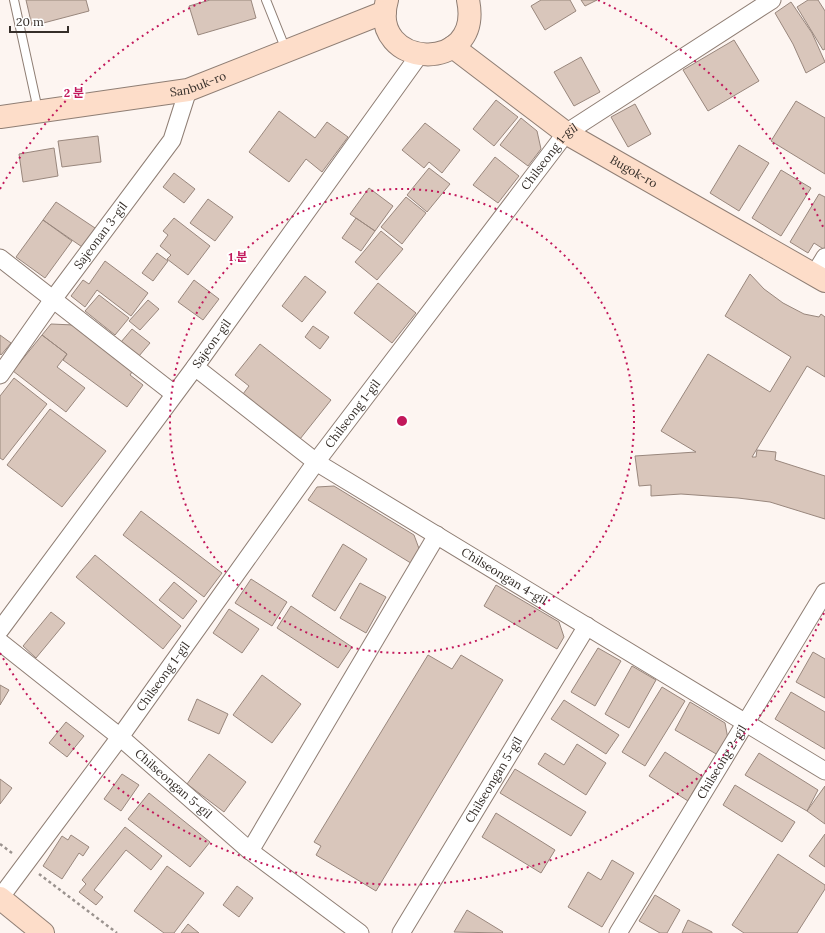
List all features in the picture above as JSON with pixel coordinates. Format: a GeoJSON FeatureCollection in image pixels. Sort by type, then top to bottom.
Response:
{"type":"FeatureCollection","features":[{"type":"Feature","properties":{"kind":"street"},"geometry":{"type":"LineString","coordinates":[[386,6],[386,22],[391,35],[400,46],[413,53],[427,56],[441,54],[453,47],[463,37],[469,24],[470,11],[468,0]]}},
{"type":"Feature","properties":{"kind":"street","name":"Chilseong 1-gil"},"geometry":{"type":"LineString","coordinates":[[0,898],[120,737],[316,462],[566,133],[772,0]]}},
{"type":"Feature","properties":{"kind":"street","name":"Sanbuk-ro"},"geometry":{"type":"LineString","coordinates":[[0,116],[188,90],[286,51],[386,6]]}},
{"type":"Feature","properties":{"kind":"street","name":"Bugok-ro"},"geometry":{"type":"LineString","coordinates":[[453,47],[566,133],[821,271]]}},
{"type":"Feature","properties":{"kind":"street","name":"Sajeon-gil"},"geometry":{"type":"LineString","coordinates":[[0,630],[173,393],[195,367],[420,54]]}},
{"type":"Feature","properties":{"kind":"street","name":"Sajeonan 3-gil"},"geometry":{"type":"LineString","coordinates":[[0,375],[54,298],[172,140],[188,90]]}},
{"type":"Feature","properties":{"kind":"street"},"geometry":{"type":"LineString","coordinates":[[0,258],[54,298],[173,393]]}},
{"type":"Feature","properties":{"kind":"street","name":"Chilseongan 4-gil"},"geometry":{"type":"LineString","coordinates":[[195,367],[316,462],[825,771]]}},
{"type":"Feature","properties":{"kind":"street"},"geometry":{"type":"LineString","coordinates":[[250,851],[437,535]]}},
{"type":"Feature","properties":{"kind":"street","name":"Chilseong 2-gil"},"geometry":{"type":"LineString","coordinates":[[618,933],[825,592]]}},
{"type":"Feature","properties":{"kind":"street","name":"Chilseongan 5-gil"},"geometry":{"type":"LineString","coordinates":[[401,933],[587,626]]}},
{"type":"Feature","properties":{"kind":"street","name":"Chilseongan 5-gil"},"geometry":{"type":"LineString","coordinates":[[0,642],[120,737],[250,851],[360,933]]}},
{"type":"Feature","properties":{"kind":"street"},"geometry":{"type":"LineString","coordinates":[[0,898],[44,933]]}},
{"type":"Feature","properties":{"kind":"lane"},"geometry":{"type":"LineString","coordinates":[[14,0],[38,111]]}},
{"type":"Feature","properties":{"kind":"lane"},"geometry":{"type":"LineString","coordinates":[[266,0],[286,51]]}},
{"type":"Feature","properties":{"kind":"path"},"geometry":{"type":"LineString","coordinates":[[0,844],[117,933]]}},
{"type":"Feature","properties":{"kind":"building"},"geometry":{"type":"Polygon","coordinates":[[[26,0],[86,0],[89,11],[32,26],[26,0]]]}},
{"type":"Feature","properties":{"kind":"building"},"geometry":{"type":"Polygon","coordinates":[[[210,0],[251,0],[256,18],[198,35],[189,6],[210,0]]]}},
{"type":"Feature","properties":{"kind":"building"},"geometry":{"type":"Polygon","coordinates":[[[541,0],[570,0],[576,11],[545,30],[531,6],[541,0]]]}},
{"type":"Feature","properties":{"kind":"building"},"geometry":{"type":"Polygon","coordinates":[[[581,0],[597,0],[585,6],[581,0]]]}},
{"type":"Feature","properties":{"kind":"building"},"geometry":{"type":"Polygon","coordinates":[[[808,0],[818,0],[825,11],[825,49],[823,50],[797,7],[808,0]]]}},
{"type":"Feature","properties":{"kind":"building"},"geometry":{"type":"Polygon","coordinates":[[[791,2],[812,33],[825,62],[806,73],[793,44],[775,13],[791,2]]]}},
{"type":"Feature","properties":{"kind":"building"},"geometry":{"type":"Polygon","coordinates":[[[734,40],[759,81],[708,111],[683,70],[734,40]]]}},
{"type":"Feature","properties":{"kind":"building"},"geometry":{"type":"Polygon","coordinates":[[[581,57],[600,92],[574,106],[554,72],[581,57]]]}},
{"type":"Feature","properties":{"kind":"building"},"geometry":{"type":"Polygon","coordinates":[[[496,100],[518,117],[494,146],[473,129],[496,100]]]}},
{"type":"Feature","properties":{"kind":"building"},"geometry":{"type":"Polygon","coordinates":[[[796,101],[825,118],[825,174],[771,141],[796,101]]]}},
{"type":"Feature","properties":{"kind":"building"},"geometry":{"type":"Polygon","coordinates":[[[635,104],[651,134],[628,147],[611,117],[635,104]]]}},
{"type":"Feature","properties":{"kind":"building"},"geometry":{"type":"Polygon","coordinates":[[[279,111],[315,138],[327,122],[348,137],[322,172],[306,159],[289,182],[249,152],[279,111]]]}},
{"type":"Feature","properties":{"kind":"building"},"geometry":{"type":"Polygon","coordinates":[[[521,118],[537,131],[541,149],[528,166],[500,145],[521,118]]]}},
{"type":"Feature","properties":{"kind":"building"},"geometry":{"type":"Polygon","coordinates":[[[425,123],[460,150],[442,173],[429,162],[424,168],[402,150],[425,123]]]}},
{"type":"Feature","properties":{"kind":"building"},"geometry":{"type":"Polygon","coordinates":[[[98,136],[101,162],[62,167],[58,141],[98,136]]]}},
{"type":"Feature","properties":{"kind":"building"},"geometry":{"type":"Polygon","coordinates":[[[739,145],[769,163],[739,211],[710,193],[739,145]]]}},
{"type":"Feature","properties":{"kind":"building"},"geometry":{"type":"Polygon","coordinates":[[[54,148],[58,176],[23,182],[19,154],[54,148]]]}},
{"type":"Feature","properties":{"kind":"building"},"geometry":{"type":"Polygon","coordinates":[[[495,157],[519,176],[498,203],[473,185],[495,157]]]}},
{"type":"Feature","properties":{"kind":"building"},"geometry":{"type":"Polygon","coordinates":[[[429,168],[450,184],[427,212],[407,195],[429,168]]]}},
{"type":"Feature","properties":{"kind":"building"},"geometry":{"type":"Polygon","coordinates":[[[781,170],[811,188],[781,236],[752,218],[781,170]]]}},
{"type":"Feature","properties":{"kind":"building"},"geometry":{"type":"Polygon","coordinates":[[[174,173],[195,189],[184,203],[163,187],[174,173]]]}},
{"type":"Feature","properties":{"kind":"building"},"geometry":{"type":"Polygon","coordinates":[[[369,188],[393,206],[375,231],[350,214],[369,188]]]}},
{"type":"Feature","properties":{"kind":"building"},"geometry":{"type":"Polygon","coordinates":[[[819,194],[825,197],[825,250],[814,243],[808,253],[790,242],[819,194]]]}},
{"type":"Feature","properties":{"kind":"building"},"geometry":{"type":"Polygon","coordinates":[[[406,197],[426,213],[402,244],[381,227],[406,197]]]}},
{"type":"Feature","properties":{"kind":"building"},"geometry":{"type":"Polygon","coordinates":[[[208,199],[233,217],[215,241],[190,223],[208,199]]]}},
{"type":"Feature","properties":{"kind":"building"},"geometry":{"type":"Polygon","coordinates":[[[56,202],[98,230],[85,249],[43,220],[56,202]]]}},
{"type":"Feature","properties":{"kind":"building"},"geometry":{"type":"Polygon","coordinates":[[[174,218],[210,246],[188,275],[167,259],[171,255],[160,246],[168,235],[163,231],[174,218]]]}},
{"type":"Feature","properties":{"kind":"building"},"geometry":{"type":"Polygon","coordinates":[[[356,218],[375,231],[361,251],[342,238],[356,218]]]}},
{"type":"Feature","properties":{"kind":"building"},"geometry":{"type":"Polygon","coordinates":[[[43,220],[72,241],[45,278],[16,257],[43,220]]]}},
{"type":"Feature","properties":{"kind":"building"},"geometry":{"type":"Polygon","coordinates":[[[381,231],[403,249],[377,280],[355,262],[381,231]]]}},
{"type":"Feature","properties":{"kind":"building"},"geometry":{"type":"Polygon","coordinates":[[[157,253],[168,261],[153,281],[142,273],[157,253]]]}},
{"type":"Feature","properties":{"kind":"building"},"geometry":{"type":"Polygon","coordinates":[[[105,261],[148,293],[131,316],[97,290],[85,307],[71,296],[83,280],[89,284],[105,261]]]}},
{"type":"Feature","properties":{"kind":"building"},"geometry":{"type":"Polygon","coordinates":[[[750,274],[764,289],[783,303],[804,314],[819,317],[821,314],[825,317],[825,377],[807,366],[752,457],[756,457],[757,450],[776,452],[775,460],[825,476],[825,519],[770,502],[681,494],[651,496],[651,485],[639,486],[635,456],[696,452],[661,431],[708,354],[770,392],[791,357],[725,316],[750,274]]]}},
{"type":"Feature","properties":{"kind":"building"},"geometry":{"type":"Polygon","coordinates":[[[305,276],[326,292],[302,322],[282,306],[305,276]]]}},
{"type":"Feature","properties":{"kind":"building"},"geometry":{"type":"Polygon","coordinates":[[[194,280],[219,299],[203,320],[178,302],[194,280]]]}},
{"type":"Feature","properties":{"kind":"building"},"geometry":{"type":"Polygon","coordinates":[[[378,283],[416,313],[392,343],[354,313],[378,283]]]}},
{"type":"Feature","properties":{"kind":"building"},"geometry":{"type":"Polygon","coordinates":[[[99,295],[129,318],[115,335],[85,311],[99,295]]]}},
{"type":"Feature","properties":{"kind":"building"},"geometry":{"type":"Polygon","coordinates":[[[148,300],[159,309],[140,330],[129,321],[148,300]]]}},
{"type":"Feature","properties":{"kind":"building"},"geometry":{"type":"Polygon","coordinates":[[[51,324],[74,325],[134,369],[130,375],[143,385],[127,407],[63,360],[67,354],[42,335],[51,324]]]}},
{"type":"Feature","properties":{"kind":"building"},"geometry":{"type":"Polygon","coordinates":[[[313,326],[329,337],[320,349],[305,337],[313,326]]]}},
{"type":"Feature","properties":{"kind":"building"},"geometry":{"type":"Polygon","coordinates":[[[132,329],[150,343],[139,356],[121,342],[132,329]]]}},
{"type":"Feature","properties":{"kind":"building"},"geometry":{"type":"Polygon","coordinates":[[[0,335],[11,343],[1,355],[0,354],[0,335]]]}},
{"type":"Feature","properties":{"kind":"building"},"geometry":{"type":"Polygon","coordinates":[[[42,335],[67,354],[57,367],[85,388],[66,412],[13,371],[42,335]]]}},
{"type":"Feature","properties":{"kind":"building"},"geometry":{"type":"Polygon","coordinates":[[[260,344],[331,400],[300,439],[243,394],[249,386],[235,375],[260,344]]]}},
{"type":"Feature","properties":{"kind":"building"},"geometry":{"type":"Polygon","coordinates":[[[14,378],[47,404],[3,460],[0,458],[0,396],[14,378]]]}},
{"type":"Feature","properties":{"kind":"building"},"geometry":{"type":"Polygon","coordinates":[[[50,409],[106,451],[62,507],[7,465],[50,409]]]}},
{"type":"Feature","properties":{"kind":"building"},"geometry":{"type":"Polygon","coordinates":[[[334,486],[414,535],[421,554],[414,565],[308,500],[317,487],[334,486]]]}},
{"type":"Feature","properties":{"kind":"building"},"geometry":{"type":"Polygon","coordinates":[[[141,511],[222,573],[204,597],[123,535],[141,511]]]}},
{"type":"Feature","properties":{"kind":"building"},"geometry":{"type":"Polygon","coordinates":[[[343,544],[367,559],[335,611],[312,596],[343,544]]]}},
{"type":"Feature","properties":{"kind":"building"},"geometry":{"type":"Polygon","coordinates":[[[95,555],[181,626],[163,649],[76,577],[95,555]]]}},
{"type":"Feature","properties":{"kind":"building"},"geometry":{"type":"Polygon","coordinates":[[[251,579],[287,602],[272,626],[235,603],[251,579]]]}},
{"type":"Feature","properties":{"kind":"building"},"geometry":{"type":"Polygon","coordinates":[[[174,582],[197,601],[183,619],[159,600],[174,582]]]}},
{"type":"Feature","properties":{"kind":"building"},"geometry":{"type":"Polygon","coordinates":[[[360,583],[386,597],[366,633],[340,618],[360,583]]]}},
{"type":"Feature","properties":{"kind":"building"},"geometry":{"type":"Polygon","coordinates":[[[496,585],[559,622],[564,637],[557,649],[484,606],[496,585]]]}},
{"type":"Feature","properties":{"kind":"building"},"geometry":{"type":"Polygon","coordinates":[[[291,606],[352,647],[338,668],[277,628],[291,606]]]}},
{"type":"Feature","properties":{"kind":"building"},"geometry":{"type":"Polygon","coordinates":[[[229,609],[259,629],[242,653],[213,633],[229,609]]]}},
{"type":"Feature","properties":{"kind":"building"},"geometry":{"type":"Polygon","coordinates":[[[51,612],[65,623],[36,658],[23,646],[51,612]]]}},
{"type":"Feature","properties":{"kind":"building"},"geometry":{"type":"Polygon","coordinates":[[[598,648],[621,661],[595,706],[571,692],[598,648]]]}},
{"type":"Feature","properties":{"kind":"building"},"geometry":{"type":"Polygon","coordinates":[[[813,652],[825,659],[825,698],[796,682],[813,652]]]}},
{"type":"Feature","properties":{"kind":"building"},"geometry":{"type":"Polygon","coordinates":[[[428,655],[452,669],[461,655],[503,680],[376,891],[316,855],[321,846],[314,842],[428,655]]]}},
{"type":"Feature","properties":{"kind":"building"},"geometry":{"type":"Polygon","coordinates":[[[632,666],[656,680],[629,728],[605,714],[632,666]]]}},
{"type":"Feature","properties":{"kind":"building"},"geometry":{"type":"Polygon","coordinates":[[[262,675],[301,704],[272,743],[233,715],[262,675]]]}},
{"type":"Feature","properties":{"kind":"building"},"geometry":{"type":"Polygon","coordinates":[[[0,685],[9,690],[0,705],[0,685]]]}},
{"type":"Feature","properties":{"kind":"building"},"geometry":{"type":"Polygon","coordinates":[[[662,687],[685,701],[645,766],[622,752],[662,687]]]}},
{"type":"Feature","properties":{"kind":"building"},"geometry":{"type":"Polygon","coordinates":[[[791,692],[825,712],[825,749],[775,719],[791,692]]]}},
{"type":"Feature","properties":{"kind":"building"},"geometry":{"type":"Polygon","coordinates":[[[197,699],[228,714],[219,734],[188,720],[197,699]]]}},
{"type":"Feature","properties":{"kind":"building"},"geometry":{"type":"Polygon","coordinates":[[[564,700],[619,735],[606,754],[551,719],[564,700]]]}},
{"type":"Feature","properties":{"kind":"building"},"geometry":{"type":"Polygon","coordinates":[[[690,702],[725,723],[728,739],[718,755],[675,730],[690,702]]]}},
{"type":"Feature","properties":{"kind":"building"},"geometry":{"type":"Polygon","coordinates":[[[66,722],[84,736],[67,757],[49,743],[66,722]]]}},
{"type":"Feature","properties":{"kind":"building"},"geometry":{"type":"Polygon","coordinates":[[[577,744],[606,763],[586,795],[538,764],[545,753],[564,765],[577,744]]]}},
{"type":"Feature","properties":{"kind":"building"},"geometry":{"type":"Polygon","coordinates":[[[665,752],[702,776],[688,801],[649,776],[665,752]]]}},
{"type":"Feature","properties":{"kind":"building"},"geometry":{"type":"Polygon","coordinates":[[[759,753],[818,790],[807,811],[745,775],[759,753]]]}},
{"type":"Feature","properties":{"kind":"building"},"geometry":{"type":"Polygon","coordinates":[[[209,754],[246,782],[224,812],[187,784],[209,754]]]}},
{"type":"Feature","properties":{"kind":"building"},"geometry":{"type":"Polygon","coordinates":[[[515,769],[586,812],[571,836],[500,793],[515,769]]]}},
{"type":"Feature","properties":{"kind":"building"},"geometry":{"type":"Polygon","coordinates":[[[122,774],[139,785],[121,811],[104,799],[122,774]]]}},
{"type":"Feature","properties":{"kind":"building"},"geometry":{"type":"Polygon","coordinates":[[[0,779],[12,788],[0,804],[0,779]]]}},
{"type":"Feature","properties":{"kind":"building"},"geometry":{"type":"Polygon","coordinates":[[[735,785],[795,822],[782,842],[723,805],[735,785]]]}},
{"type":"Feature","properties":{"kind":"building"},"geometry":{"type":"Polygon","coordinates":[[[825,786],[825,824],[807,811],[825,786]]]}},
{"type":"Feature","properties":{"kind":"building"},"geometry":{"type":"Polygon","coordinates":[[[149,793],[210,842],[190,867],[128,819],[149,793]]]}},
{"type":"Feature","properties":{"kind":"building"},"geometry":{"type":"Polygon","coordinates":[[[496,813],[555,850],[541,873],[482,837],[496,813]]]}},
{"type":"Feature","properties":{"kind":"building"},"geometry":{"type":"Polygon","coordinates":[[[125,827],[162,856],[151,870],[126,850],[94,890],[103,897],[96,905],[79,892],[86,884],[82,880],[125,827]]]}},
{"type":"Feature","properties":{"kind":"building"},"geometry":{"type":"Polygon","coordinates":[[[825,834],[825,867],[809,856],[825,834]]]}},
{"type":"Feature","properties":{"kind":"building"},"geometry":{"type":"Polygon","coordinates":[[[71,835],[89,847],[83,856],[79,853],[62,879],[43,866],[62,836],[68,840],[71,835]]]}},
{"type":"Feature","properties":{"kind":"building"},"geometry":{"type":"Polygon","coordinates":[[[778,854],[825,885],[825,889],[797,933],[744,933],[732,925],[778,854]]]}},
{"type":"Feature","properties":{"kind":"building"},"geometry":{"type":"Polygon","coordinates":[[[612,860],[634,873],[602,927],[568,907],[588,872],[601,880],[612,860]]]}},
{"type":"Feature","properties":{"kind":"building"},"geometry":{"type":"Polygon","coordinates":[[[167,866],[204,893],[174,933],[164,933],[134,911],[167,866]]]}},
{"type":"Feature","properties":{"kind":"building"},"geometry":{"type":"Polygon","coordinates":[[[237,886],[253,898],[239,917],[223,905],[237,886]]]}},
{"type":"Feature","properties":{"kind":"building"},"geometry":{"type":"Polygon","coordinates":[[[655,895],[680,910],[667,933],[660,933],[639,921],[655,895]]]}},
{"type":"Feature","properties":{"kind":"building"},"geometry":{"type":"Polygon","coordinates":[[[467,910],[503,932],[454,932],[467,910]]]}},
{"type":"Feature","properties":{"kind":"building"},"geometry":{"type":"Polygon","coordinates":[[[688,920],[712,932],[712,933],[682,933],[688,920]]]}},
{"type":"Feature","properties":{"kind":"building"},"geometry":{"type":"Polygon","coordinates":[[[188,924],[199,933],[181,933],[188,924]]]}}]}
